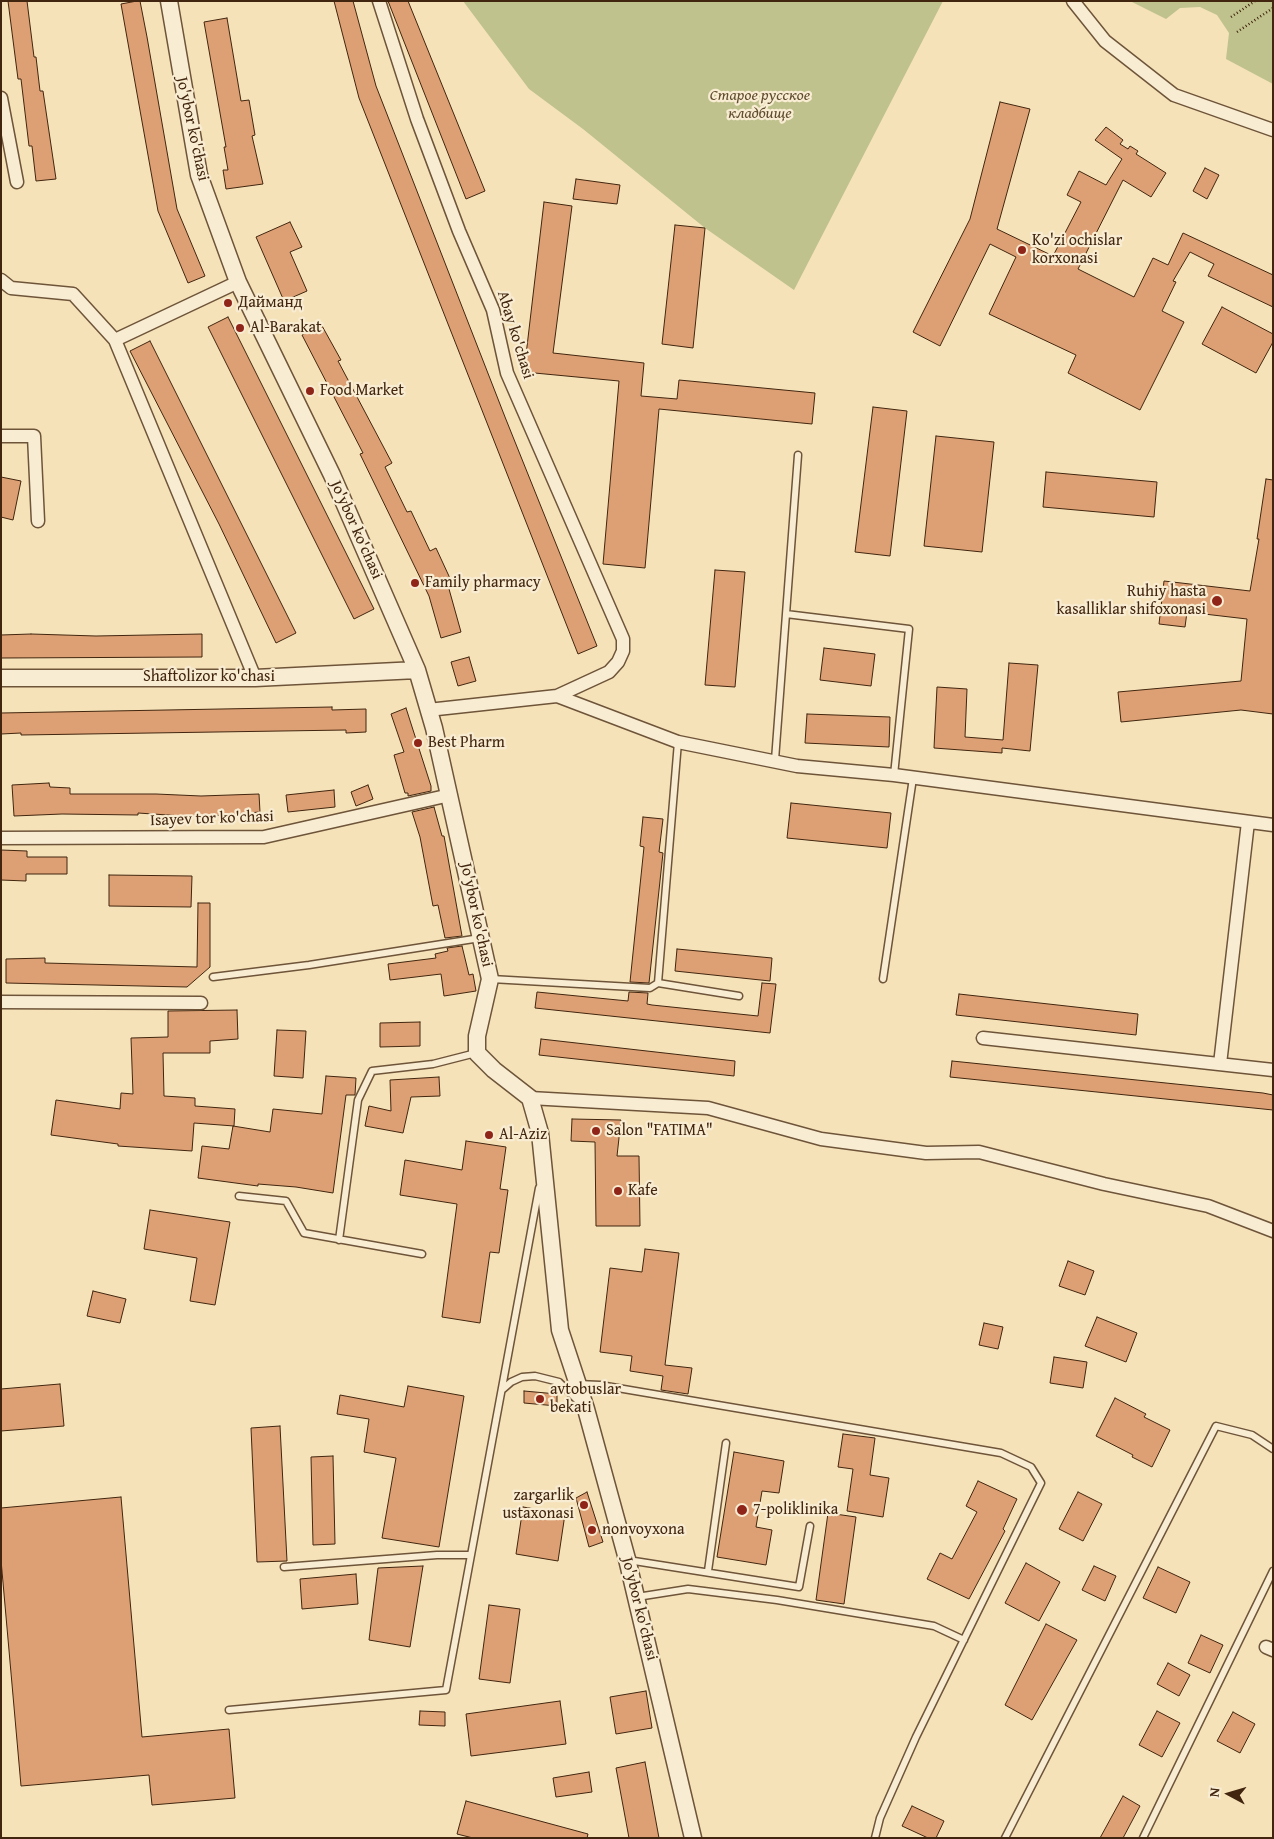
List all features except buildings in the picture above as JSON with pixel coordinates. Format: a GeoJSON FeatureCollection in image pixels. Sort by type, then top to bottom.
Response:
{"type":"FeatureCollection","features":[{"type":"Feature","properties":{"kind":"street","name":"Jo'ybor ko'chasi"},"geometry":{"type":"LineString","coordinates":[[170,1],[200,175],[238,282],[332,475],[417,670],[450,796],[490,979],[476,1045],[477,1053]]}},
{"type":"Feature","properties":{"kind":"street","name":"Abay ko'chasi"},"geometry":{"type":"LineString","coordinates":[[379,1],[417,119],[459,231],[493,310],[507,373],[623,639],[623,651],[618,662],[608,672],[557,696]]}},
{"type":"Feature","properties":{"kind":"street"},"geometry":{"type":"LineString","coordinates":[[1073,1],[1106,42],[1174,94],[1273,130]]}},
{"type":"Feature","properties":{"kind":"street"},"geometry":{"type":"LineString","coordinates":[[1,98],[17,182]]}},
{"type":"Feature","properties":{"kind":"street"},"geometry":{"type":"LineString","coordinates":[[1,280],[11,288],[73,294],[115,340],[255,678]]}},
{"type":"Feature","properties":{"kind":"street"},"geometry":{"type":"LineString","coordinates":[[115,340],[238,282]]}},
{"type":"Feature","properties":{"kind":"street"},"geometry":{"type":"LineString","coordinates":[[1,436],[34,436],[38,522]]}},
{"type":"Feature","properties":{"kind":"street","name":"Shaftolizor ko'chasi"},"geometry":{"type":"LineString","coordinates":[[1,678],[255,678],[417,670]]}},
{"type":"Feature","properties":{"kind":"street"},"geometry":{"type":"LineString","coordinates":[[428,710],[557,696],[678,742],[775,760],[797,766],[894,775],[1273,825]]}},
{"type":"Feature","properties":{"kind":"street","name":"Isayev tor ko'chasi"},"geometry":{"type":"LineString","coordinates":[[1,838],[264,837],[450,796]]}},
{"type":"Feature","properties":{"kind":"street"},"geometry":{"type":"LineString","coordinates":[[1220,1064],[1248,822]]}},
{"type":"Feature","properties":{"kind":"street"},"geometry":{"type":"LineString","coordinates":[[1,1002],[201,1003]]}},
{"type":"Feature","properties":{"kind":"street"},"geometry":{"type":"LineString","coordinates":[[983,1038],[1273,1070]]}},
{"type":"Feature","properties":{"kind":"street"},"geometry":{"type":"LineString","coordinates":[[477,1053],[494,1070],[530,1098],[708,1108],[821,1139],[926,1153],[979,1152],[1104,1184],[1208,1206],[1273,1231]]}},
{"type":"Feature","properties":{"kind":"street","name":"Jo'ybor ko'chasi"},"geometry":{"type":"LineString","coordinates":[[530,1098],[540,1133],[560,1330],[586,1409],[627,1559],[693,1838]]}},
{"type":"Feature","properties":{"kind":"lane"},"geometry":{"type":"LineString","coordinates":[[775,760],[798,455]]}},
{"type":"Feature","properties":{"kind":"lane"},"geometry":{"type":"LineString","coordinates":[[786,614],[909,629],[894,775]]}},
{"type":"Feature","properties":{"kind":"lane"},"geometry":{"type":"LineString","coordinates":[[658,983],[678,742]]}},
{"type":"Feature","properties":{"kind":"lane"},"geometry":{"type":"LineString","coordinates":[[883,979],[913,778]]}},
{"type":"Feature","properties":{"kind":"lane"},"geometry":{"type":"LineString","coordinates":[[213,977],[309,965],[480,938]]}},
{"type":"Feature","properties":{"kind":"lane"},"geometry":{"type":"LineString","coordinates":[[490,979],[650,988],[658,983],[739,996]]}},
{"type":"Feature","properties":{"kind":"lane"},"geometry":{"type":"LineString","coordinates":[[339,1240],[358,1100],[372,1071],[433,1064],[477,1053]]}},
{"type":"Feature","properties":{"kind":"lane"},"geometry":{"type":"LineString","coordinates":[[229,1710],[446,1690],[543,1170]]}},
{"type":"Feature","properties":{"kind":"lane"},"geometry":{"type":"LineString","coordinates":[[239,1196],[286,1201],[304,1233],[422,1254]]}},
{"type":"Feature","properties":{"kind":"lane"},"geometry":{"type":"LineString","coordinates":[[503,1389],[511,1382],[522,1377],[548,1378],[559,1382],[586,1409]]}},
{"type":"Feature","properties":{"kind":"lane"},"geometry":{"type":"LineString","coordinates":[[578,1384],[620,1388],[1002,1453],[1031,1467],[1041,1483],[916,1737],[880,1818],[875,1838]]}},
{"type":"Feature","properties":{"kind":"lane"},"geometry":{"type":"LineString","coordinates":[[1005,1838],[1216,1426],[1252,1435],[1273,1450]]}},
{"type":"Feature","properties":{"kind":"lane"},"geometry":{"type":"LineString","coordinates":[[708,1571],[726,1443]]}},
{"type":"Feature","properties":{"kind":"lane"},"geometry":{"type":"LineString","coordinates":[[627,1559],[799,1587],[810,1526]]}},
{"type":"Feature","properties":{"kind":"lane"},"geometry":{"type":"LineString","coordinates":[[284,1567],[428,1556],[471,1555]]}},
{"type":"Feature","properties":{"kind":"lane"},"geometry":{"type":"LineString","coordinates":[[1143,1838],[1273,1571]]}},
{"type":"Feature","properties":{"kind":"lane"},"geometry":{"type":"LineString","coordinates":[[636,1598],[688,1589],[777,1600],[934,1626],[964,1640]]}},
{"type":"Feature","properties":{"kind":"path"},"geometry":{"type":"LineString","coordinates":[[1231,17],[1255,1]]}},
{"type":"Feature","properties":{"kind":"path"},"geometry":{"type":"LineString","coordinates":[[1238,32],[1273,8]]}},
{"type":"Feature","properties":{"kind":"green space","name":"Старое русское кладбище"},"geometry":{"type":"Polygon","coordinates":[[[463,1],[943,1],[794,290],[705,228],[583,129],[529,89],[463,1]]]}},
{"type":"Feature","properties":{"kind":"green space"},"geometry":{"type":"Polygon","coordinates":[[[1130,1],[1273,1],[1273,84],[1226,59],[1229,33],[1217,15],[1200,7],[1180,8],[1166,19],[1130,1]]]}},
{"type":"Feature","properties":{"kind":"place","name":"Ko'zi ochislar korxonasi"},"geometry":{"type":"Point","coordinates":[1022,250]}},
{"type":"Feature","properties":{"kind":"place","name":"Дайманд"},"geometry":{"type":"Point","coordinates":[228,303]}},
{"type":"Feature","properties":{"kind":"place","name":"Al-Barakat"},"geometry":{"type":"Point","coordinates":[240,328]}},
{"type":"Feature","properties":{"kind":"place","name":"Food Market"},"geometry":{"type":"Point","coordinates":[310,391]}},
{"type":"Feature","properties":{"kind":"place","name":"Family pharmacy"},"geometry":{"type":"Point","coordinates":[415,583]}},
{"type":"Feature","properties":{"kind":"place","name":"Ruhiy hasta kasalliklar shifoxonasi"},"geometry":{"type":"Point","coordinates":[1217,601]}},
{"type":"Feature","properties":{"kind":"place","name":"Best Pharm"},"geometry":{"type":"Point","coordinates":[418,743]}},
{"type":"Feature","properties":{"kind":"place","name":"Salon \"FATIMA\""},"geometry":{"type":"Point","coordinates":[596,1131]}},
{"type":"Feature","properties":{"kind":"place","name":"Al-Aziz"},"geometry":{"type":"Point","coordinates":[489,1135]}},
{"type":"Feature","properties":{"kind":"place","name":"Kafe"},"geometry":{"type":"Point","coordinates":[618,1191]}},
{"type":"Feature","properties":{"kind":"place","name":"avtobuslar bekati"},"geometry":{"type":"Point","coordinates":[540,1399]}},
{"type":"Feature","properties":{"kind":"place","name":"zargarlik ustaxonasi"},"geometry":{"type":"Point","coordinates":[584,1505]}},
{"type":"Feature","properties":{"kind":"place","name":"7-poliklinika"},"geometry":{"type":"Point","coordinates":[742,1510]}},
{"type":"Feature","properties":{"kind":"place","name":"nonvoyxona"},"geometry":{"type":"Point","coordinates":[592,1530]}}]}
